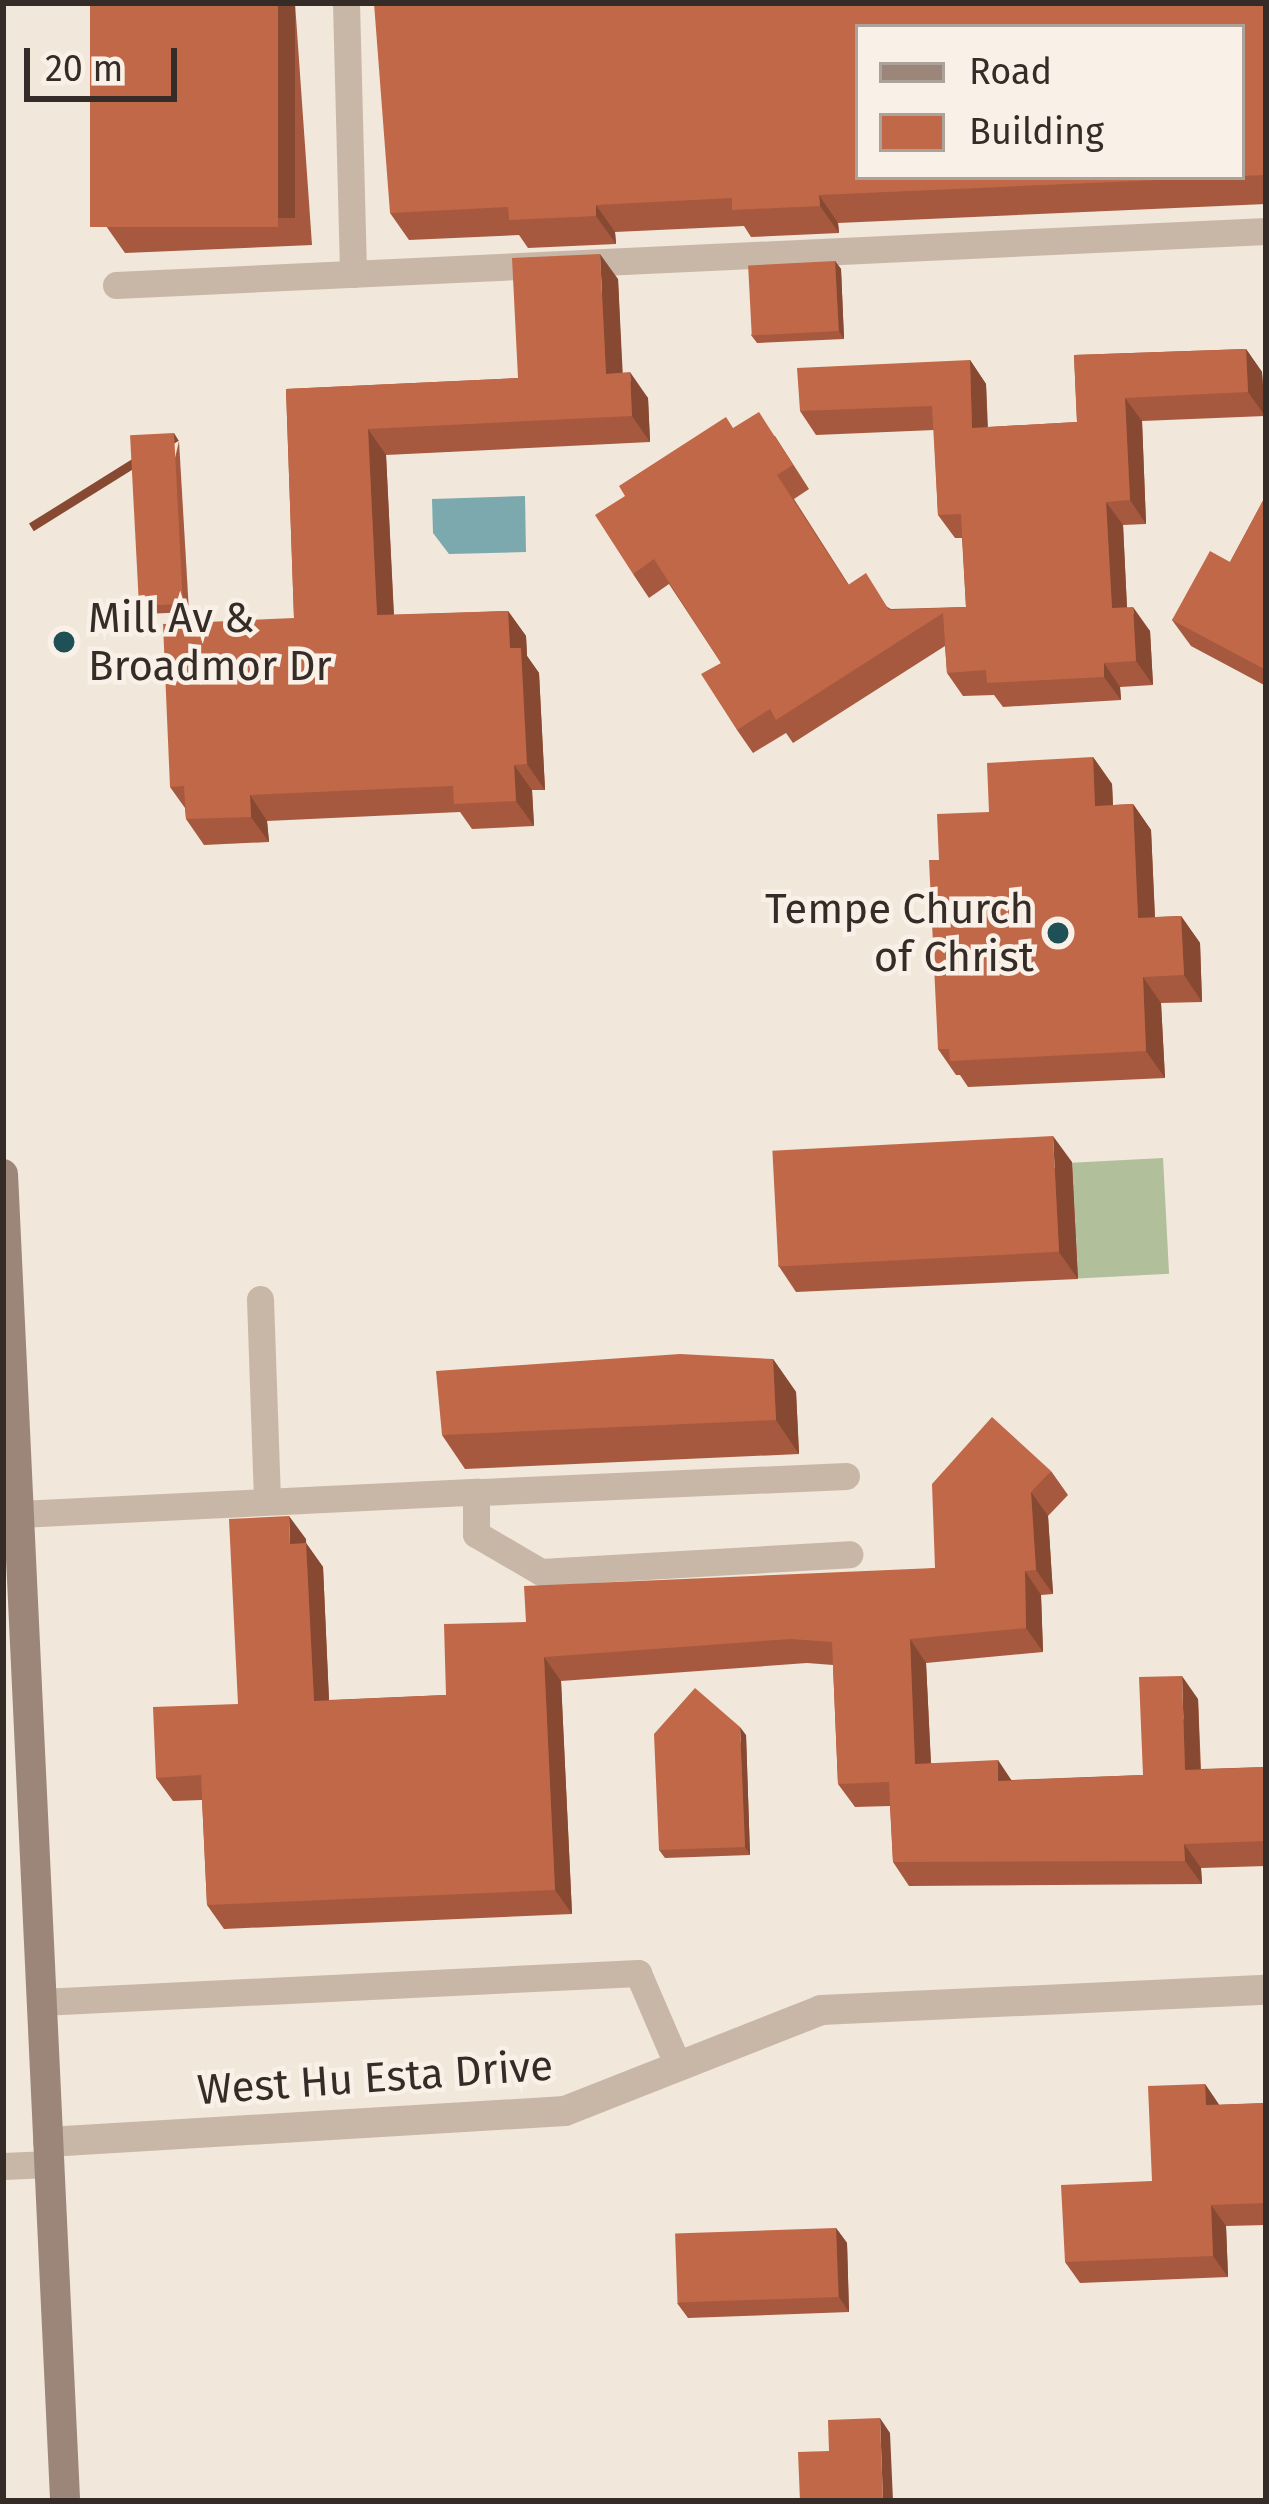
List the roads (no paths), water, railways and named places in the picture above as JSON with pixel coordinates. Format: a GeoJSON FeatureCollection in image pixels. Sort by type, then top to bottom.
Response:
{"type":"FeatureCollection","features":[{"type":"Feature","properties":{"kind":"main road"},"geometry":{"type":"LineString","coordinates":[[3,1174],[65,2501]]}},
{"type":"Feature","properties":{"kind":"street","name":"West Hu Esta Drive"},"geometry":{"type":"LineString","coordinates":[[48,2153],[565,2111],[821,2010],[1266,1990]]}},
{"type":"Feature","properties":{"kind":"lane"},"geometry":{"type":"LineString","coordinates":[[346,3],[352,274]]}},
{"type":"Feature","properties":{"kind":"lane"},"geometry":{"type":"LineString","coordinates":[[116,285],[1266,232]]}},
{"type":"Feature","properties":{"kind":"lane"},"geometry":{"type":"LineString","coordinates":[[260,1299],[267,1499]]}},
{"type":"Feature","properties":{"kind":"lane"},"geometry":{"type":"LineString","coordinates":[[19,1514],[267,1499],[846,1476]]}},
{"type":"Feature","properties":{"kind":"lane"},"geometry":{"type":"LineString","coordinates":[[476,1492],[476,1534],[541,1572],[849,1554]]}},
{"type":"Feature","properties":{"kind":"lane"},"geometry":{"type":"LineString","coordinates":[[41,2002],[638,1973],[678,2066]]}},
{"type":"Feature","properties":{"kind":"lane"},"geometry":{"type":"LineString","coordinates":[[3,2166],[48,2153]]}},
{"type":"Feature","properties":{"kind":"water"},"geometry":{"type":"Polygon","coordinates":[[[525,496],[526,552],[449,554],[433,533],[432,499],[525,496]]]}},
{"type":"Feature","properties":{"kind":"place","name":"Mill Av & Broadmor Dr"},"geometry":{"type":"Point","coordinates":[64,642]}},
{"type":"Feature","properties":{"kind":"place","name":"Tempe Church of Christ"},"geometry":{"type":"Point","coordinates":[1058,933]}}]}
